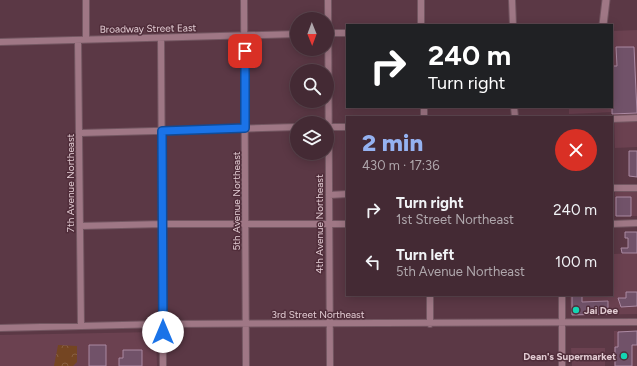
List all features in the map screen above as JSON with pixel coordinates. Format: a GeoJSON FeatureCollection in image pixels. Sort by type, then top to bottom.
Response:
{"type":"FeatureCollection","features":[{"type":"Feature","properties":{"kind":"street"},"geometry":{"type":"LineString","coordinates":[[86,0],[86,40]]}},
{"type":"Feature","properties":{"kind":"street","name":"5th Avenue Northeast"},"geometry":{"type":"LineString","coordinates":[[244,0],[246,366]]}},
{"type":"Feature","properties":{"kind":"street","name":"4th Avenue Northeast"},"geometry":{"type":"LineString","coordinates":[[328,0],[328,12]]}},
{"type":"Feature","properties":{"kind":"street"},"geometry":{"type":"LineString","coordinates":[[420,0],[421,24]]}},
{"type":"Feature","properties":{"kind":"street"},"geometry":{"type":"LineString","coordinates":[[512,0],[512,24]]}},
{"type":"Feature","properties":{"kind":"street"},"geometry":{"type":"LineString","coordinates":[[604,24],[606,0]]}},
{"type":"Feature","properties":{"kind":"street"},"geometry":{"type":"LineString","coordinates":[[334,33],[346,33]]}},
{"type":"Feature","properties":{"kind":"street","name":"Broadway Street East"},"geometry":{"type":"LineString","coordinates":[[0,42],[290,34]]}},
{"type":"Feature","properties":{"kind":"street"},"geometry":{"type":"LineString","coordinates":[[161,38],[163,366]]}},
{"type":"Feature","properties":{"kind":"street","name":"7th Avenue Northeast"},"geometry":{"type":"LineString","coordinates":[[78,40],[80,133],[80,326]]}},
{"type":"Feature","properties":{"kind":"street","name":"4th Avenue Northeast"},"geometry":{"type":"LineString","coordinates":[[328,56],[328,116]]}},
{"type":"Feature","properties":{"kind":"street"},"geometry":{"type":"LineString","coordinates":[[613,119],[637,118]]}},
{"type":"Feature","properties":{"kind":"street"},"geometry":{"type":"LineString","coordinates":[[80,133],[290,127]]}},
{"type":"Feature","properties":{"kind":"street"},"geometry":{"type":"LineString","coordinates":[[334,127],[346,128]]}},
{"type":"Feature","properties":{"kind":"street","name":"4th Avenue Northeast"},"geometry":{"type":"LineString","coordinates":[[328,160],[330,366]]}},
{"type":"Feature","properties":{"kind":"street"},"geometry":{"type":"LineString","coordinates":[[613,188],[637,188]]}},
{"type":"Feature","properties":{"kind":"street"},"geometry":{"type":"LineString","coordinates":[[329,195],[346,194]]}},
{"type":"Feature","properties":{"kind":"street"},"geometry":{"type":"LineString","coordinates":[[613,224],[637,223]]}},
{"type":"Feature","properties":{"kind":"street"},"geometry":{"type":"LineString","coordinates":[[80,226],[163,224],[346,224]]}},
{"type":"Feature","properties":{"kind":"street"},"geometry":{"type":"LineString","coordinates":[[430,296],[430,324]]}},
{"type":"Feature","properties":{"kind":"street"},"geometry":{"type":"LineString","coordinates":[[562,296],[562,366]]}},
{"type":"Feature","properties":{"kind":"street","name":"3rd Street Northeast"},"geometry":{"type":"LineString","coordinates":[[0,328],[163,324],[637,322]]}},
{"type":"Feature","properties":{"kind":"shaded area"},"geometry":{"type":"Polygon","coordinates":[[[637,30],[637,147],[615,148],[614,112],[569,114],[569,108],[613,108],[613,31],[637,30]]]}},
{"type":"Feature","properties":{"kind":"shaded area"},"geometry":{"type":"Polygon","coordinates":[[[615,190],[637,190],[637,216],[615,216],[615,190]]]}},
{"type":"Feature","properties":{"kind":"shaded area"},"geometry":{"type":"Polygon","coordinates":[[[637,253],[637,314],[571,315],[570,296],[613,296],[614,254],[637,253]]]}},
{"type":"Feature","properties":{"kind":"shaded area"},"geometry":{"type":"Polygon","coordinates":[[[614,331],[637,331],[637,366],[614,366],[614,331]]]}},
{"type":"Feature","properties":{"kind":"shaded area"},"geometry":{"type":"Polygon","coordinates":[[[156,332],[157,366],[0,366],[0,335],[156,332]]]}},
{"type":"Feature","properties":{"kind":"shaded area"},"geometry":{"type":"Polygon","coordinates":[[[571,348],[605,348],[605,366],[572,366],[571,348]]]}},
{"type":"Feature","properties":{"kind":"green space"},"geometry":{"type":"Polygon","coordinates":[[[58,345],[77,346],[77,362],[73,366],[54,366],[58,345]]]}},
{"type":"Feature","properties":{"kind":"building"},"geometry":{"type":"Polygon","coordinates":[[[616,47],[634,47],[637,113],[612,114],[613,66],[617,66],[616,47]]]}},
{"type":"Feature","properties":{"kind":"building"},"geometry":{"type":"Polygon","coordinates":[[[629,151],[637,151],[637,177],[629,176],[629,151]]]}},
{"type":"Feature","properties":{"kind":"building"},"geometry":{"type":"Polygon","coordinates":[[[616,197],[631,197],[631,216],[616,216],[616,197]]]}},
{"type":"Feature","properties":{"kind":"building"},"geometry":{"type":"Polygon","coordinates":[[[625,232],[637,232],[637,253],[622,253],[621,248],[628,248],[628,238],[625,238],[625,232]]]}},
{"type":"Feature","properties":{"kind":"building"},"geometry":{"type":"Polygon","coordinates":[[[626,292],[637,292],[637,306],[621,307],[618,298],[626,298],[626,292]]]}},
{"type":"Feature","properties":{"kind":"building"},"geometry":{"type":"Polygon","coordinates":[[[572,296],[582,296],[582,302],[608,301],[608,314],[572,315],[572,296]]]}},
{"type":"Feature","properties":{"kind":"building"},"geometry":{"type":"Polygon","coordinates":[[[637,331],[637,345],[632,345],[632,366],[615,366],[615,347],[618,347],[618,332],[637,331]]]}},
{"type":"Feature","properties":{"kind":"building"},"geometry":{"type":"Polygon","coordinates":[[[89,345],[106,345],[106,366],[89,366],[89,345]]]}},
{"type":"Feature","properties":{"kind":"building"},"geometry":{"type":"Polygon","coordinates":[[[123,350],[142,350],[142,366],[119,366],[119,358],[123,358],[123,350]]]}},
{"type":"Feature","properties":{"kind":"place","name":"Jai Dee"},"geometry":{"type":"Point","coordinates":[576,310]}},
{"type":"Feature","properties":{"kind":"place","name":"Dean's Supermarket"},"geometry":{"type":"Point","coordinates":[624,356]}},
{"type":"Feature","properties":{"kind":"route"},"geometry":{"type":"LineString","coordinates":[[163,332],[162,131],[245,128],[245,51]]}}]}
